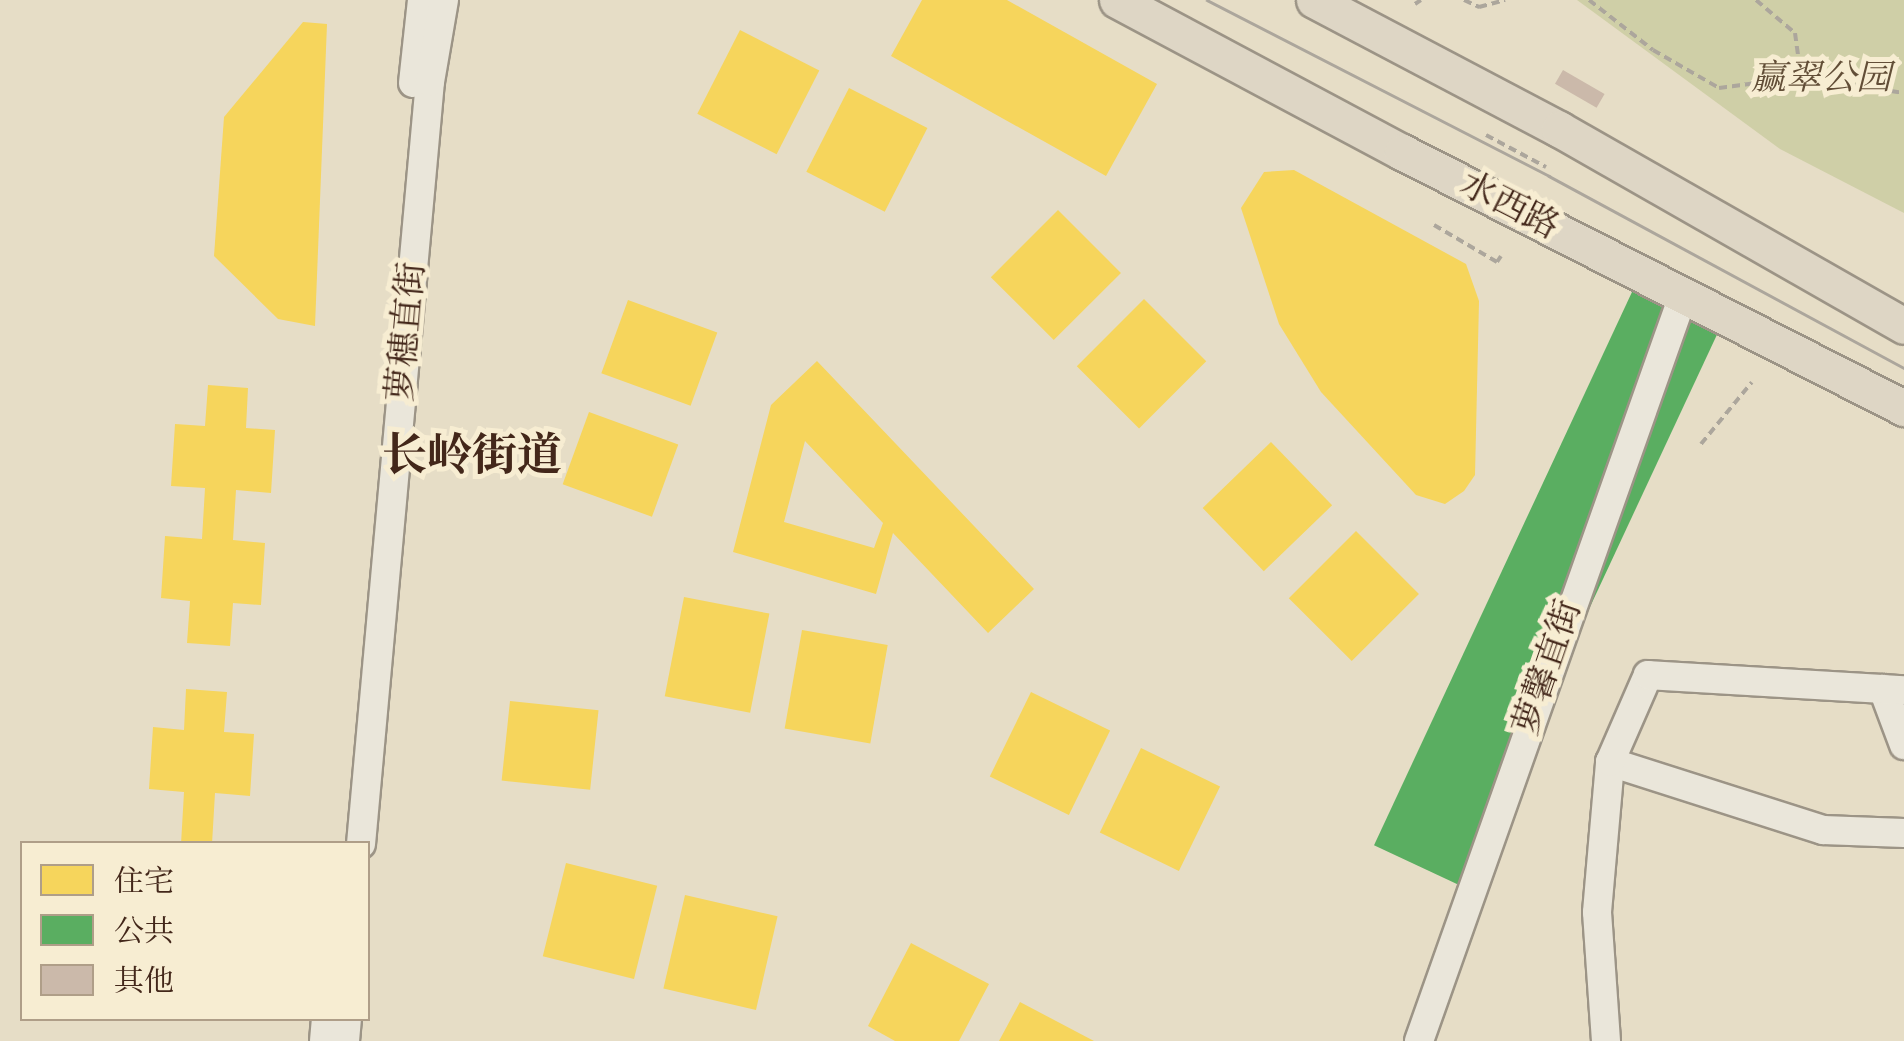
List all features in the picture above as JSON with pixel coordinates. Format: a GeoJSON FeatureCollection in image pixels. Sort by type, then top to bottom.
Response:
{"type":"FeatureCollection","features":[{"type":"Feature","properties":{"kind":"main road","name":"水西路"},"geometry":{"type":"LineString","coordinates":[[1117,0],[1904,408]]}},
{"type":"Feature","properties":{"kind":"main road"},"geometry":{"type":"LineString","coordinates":[[1314,0],[1559,129],[1904,326]]}},
{"type":"Feature","properties":{"kind":"street","name":"萝穗直街"},"geometry":{"type":"LineString","coordinates":[[343,841],[422,0]]}},
{"type":"Feature","properties":{"kind":"street","name":"萝穗直街"},"geometry":{"type":"LineString","coordinates":[[361,841],[430,82],[444,0]]}},
{"type":"Feature","properties":{"kind":"street","name":"萝馨直街"},"geometry":{"type":"LineString","coordinates":[[1419,1041],[1683,296]]}},
{"type":"Feature","properties":{"kind":"street"},"geometry":{"type":"LineString","coordinates":[[1606,1041],[1597,912],[1610,762],[1648,675],[1894,689],[1904,745]]}},
{"type":"Feature","properties":{"kind":"street"},"geometry":{"type":"LineString","coordinates":[[1610,762],[1822,830],[1904,833]]}},
{"type":"Feature","properties":{"kind":"path"},"geometry":{"type":"LineString","coordinates":[[1464,0],[1479,6],[1505,0]]}},
{"type":"Feature","properties":{"kind":"path"},"geometry":{"type":"LineString","coordinates":[[1589,0],[1652,50],[1719,88],[1801,77],[1904,93]]}},
{"type":"Feature","properties":{"kind":"path"},"geometry":{"type":"LineString","coordinates":[[1756,0],[1795,33],[1801,77]]}},
{"type":"Feature","properties":{"kind":"path"},"geometry":{"type":"LineString","coordinates":[[1486,135],[1546,168]]}},
{"type":"Feature","properties":{"kind":"path"},"geometry":{"type":"LineString","coordinates":[[1434,225],[1498,262],[1500,256]]}},
{"type":"Feature","properties":{"kind":"path"},"geometry":{"type":"LineString","coordinates":[[1701,444],[1752,382]]}},
{"type":"Feature","properties":{"kind":"green space","name":"赢翠公园"},"geometry":{"type":"Polygon","coordinates":[[[1577,0],[1904,0],[1904,213],[1780,149],[1577,0]]]}},
{"type":"Feature","properties":{"kind":"building: 住宅"},"geometry":{"type":"Polygon","coordinates":[[[922,0],[1007,0],[1157,84],[1106,176],[891,56],[922,0]]]}},
{"type":"Feature","properties":{"kind":"building: 住宅"},"geometry":{"type":"Polygon","coordinates":[[[303,22],[327,24],[315,326],[278,319],[214,256],[224,117],[303,22]]]}},
{"type":"Feature","properties":{"kind":"building: 住宅"},"geometry":{"type":"Polygon","coordinates":[[[740,30],[819,70],[777,154],[697,114],[740,30]]]}},
{"type":"Feature","properties":{"kind":"building: 住宅"},"geometry":{"type":"Polygon","coordinates":[[[849,88],[927,128],[885,212],[806,172],[849,88]]]}},
{"type":"Feature","properties":{"kind":"building: 住宅"},"geometry":{"type":"Polygon","coordinates":[[[1294,170],[1466,264],[1479,301],[1475,475],[1464,491],[1445,504],[1416,495],[1321,392],[1279,324],[1241,208],[1264,172],[1294,170]]]}},
{"type":"Feature","properties":{"kind":"building: 住宅"},"geometry":{"type":"Polygon","coordinates":[[[1058,210],[1121,273],[1054,340],[991,277],[1058,210]]]}},
{"type":"Feature","properties":{"kind":"building: 住宅"},"geometry":{"type":"Polygon","coordinates":[[[1144,299],[1206,361],[1139,428],[1077,366],[1144,299]]]}},
{"type":"Feature","properties":{"kind":"building: 住宅"},"geometry":{"type":"Polygon","coordinates":[[[628,300],[717,332],[691,406],[601,373],[628,300]]]}},
{"type":"Feature","properties":{"kind":"building: 住宅"},"geometry":{"type":"Polygon","coordinates":[[[817,361],[1034,589],[988,633],[893,533],[876,594],[733,552],[771,405],[817,361]],[[805,441],[784,522],[874,548],[883,523],[805,441]]]}},
{"type":"Feature","properties":{"kind":"building: 住宅"},"geometry":{"type":"Polygon","coordinates":[[[208,385],[248,388],[246,428],[275,430],[271,493],[236,490],[233,540],[265,543],[261,605],[233,603],[230,646],[187,643],[190,601],[161,598],[165,536],[202,539],[205,488],[171,486],[175,424],[205,426],[208,385]]]}},
{"type":"Feature","properties":{"kind":"building: 住宅"},"geometry":{"type":"Polygon","coordinates":[[[589,412],[678,444],[652,517],[563,484],[589,412]]]}},
{"type":"Feature","properties":{"kind":"building: 住宅"},"geometry":{"type":"Polygon","coordinates":[[[1271,442],[1332,505],[1264,571],[1203,508],[1271,442]]]}},
{"type":"Feature","properties":{"kind":"building: 住宅"},"geometry":{"type":"Polygon","coordinates":[[[1356,531],[1419,594],[1352,661],[1289,598],[1356,531]]]}},
{"type":"Feature","properties":{"kind":"building: 住宅"},"geometry":{"type":"Polygon","coordinates":[[[684,597],[769,614],[750,713],[665,696],[684,597]]]}},
{"type":"Feature","properties":{"kind":"building: 住宅"},"geometry":{"type":"Polygon","coordinates":[[[802,630],[888,645],[870,744],[785,728],[802,630]]]}},
{"type":"Feature","properties":{"kind":"building: 住宅"},"geometry":{"type":"Polygon","coordinates":[[[186,689],[227,692],[224,732],[254,734],[250,796],[215,793],[212,841],[181,841],[184,792],[149,789],[153,727],[184,730],[186,689]]]}},
{"type":"Feature","properties":{"kind":"building: 住宅"},"geometry":{"type":"Polygon","coordinates":[[[1031,692],[1110,731],[1069,815],[990,776],[1031,692]]]}},
{"type":"Feature","properties":{"kind":"building: 住宅"},"geometry":{"type":"Polygon","coordinates":[[[510,701],[599,710],[590,790],[502,781],[510,701]]]}},
{"type":"Feature","properties":{"kind":"building: 住宅"},"geometry":{"type":"Polygon","coordinates":[[[1141,748],[1220,787],[1179,871],[1100,832],[1141,748]]]}},
{"type":"Feature","properties":{"kind":"building: 住宅"},"geometry":{"type":"Polygon","coordinates":[[[566,863],[657,886],[634,979],[543,956],[566,863]]]}},
{"type":"Feature","properties":{"kind":"building: 住宅"},"geometry":{"type":"Polygon","coordinates":[[[685,895],[778,916],[756,1010],[663,989],[685,895]]]}},
{"type":"Feature","properties":{"kind":"building: 住宅"},"geometry":{"type":"Polygon","coordinates":[[[911,943],[989,984],[959,1041],[895,1041],[868,1026],[911,943]]]}},
{"type":"Feature","properties":{"kind":"building: 住宅"},"geometry":{"type":"Polygon","coordinates":[[[1020,1002],[1094,1041],[999,1041],[1020,1002]]]}},
{"type":"Feature","properties":{"kind":"building: 公共"},"geometry":{"type":"Polygon","coordinates":[[[1639,277],[1725,317],[1460,885],[1374,845],[1639,277]]]}},
{"type":"Feature","properties":{"kind":"building: 其他"},"geometry":{"type":"Polygon","coordinates":[[[1563,70],[1605,94],[1597,108],[1555,84],[1563,70]]]}},
{"type":"Feature","properties":{"kind":"tram line"},"geometry":{"type":"LineString","coordinates":[[1207,0],[1549,176],[1904,368]]}},
{"type":"Feature","properties":{"kind":"district","name":"长岭街道"},"geometry":{"type":"Point","coordinates":[472,459]}}]}
